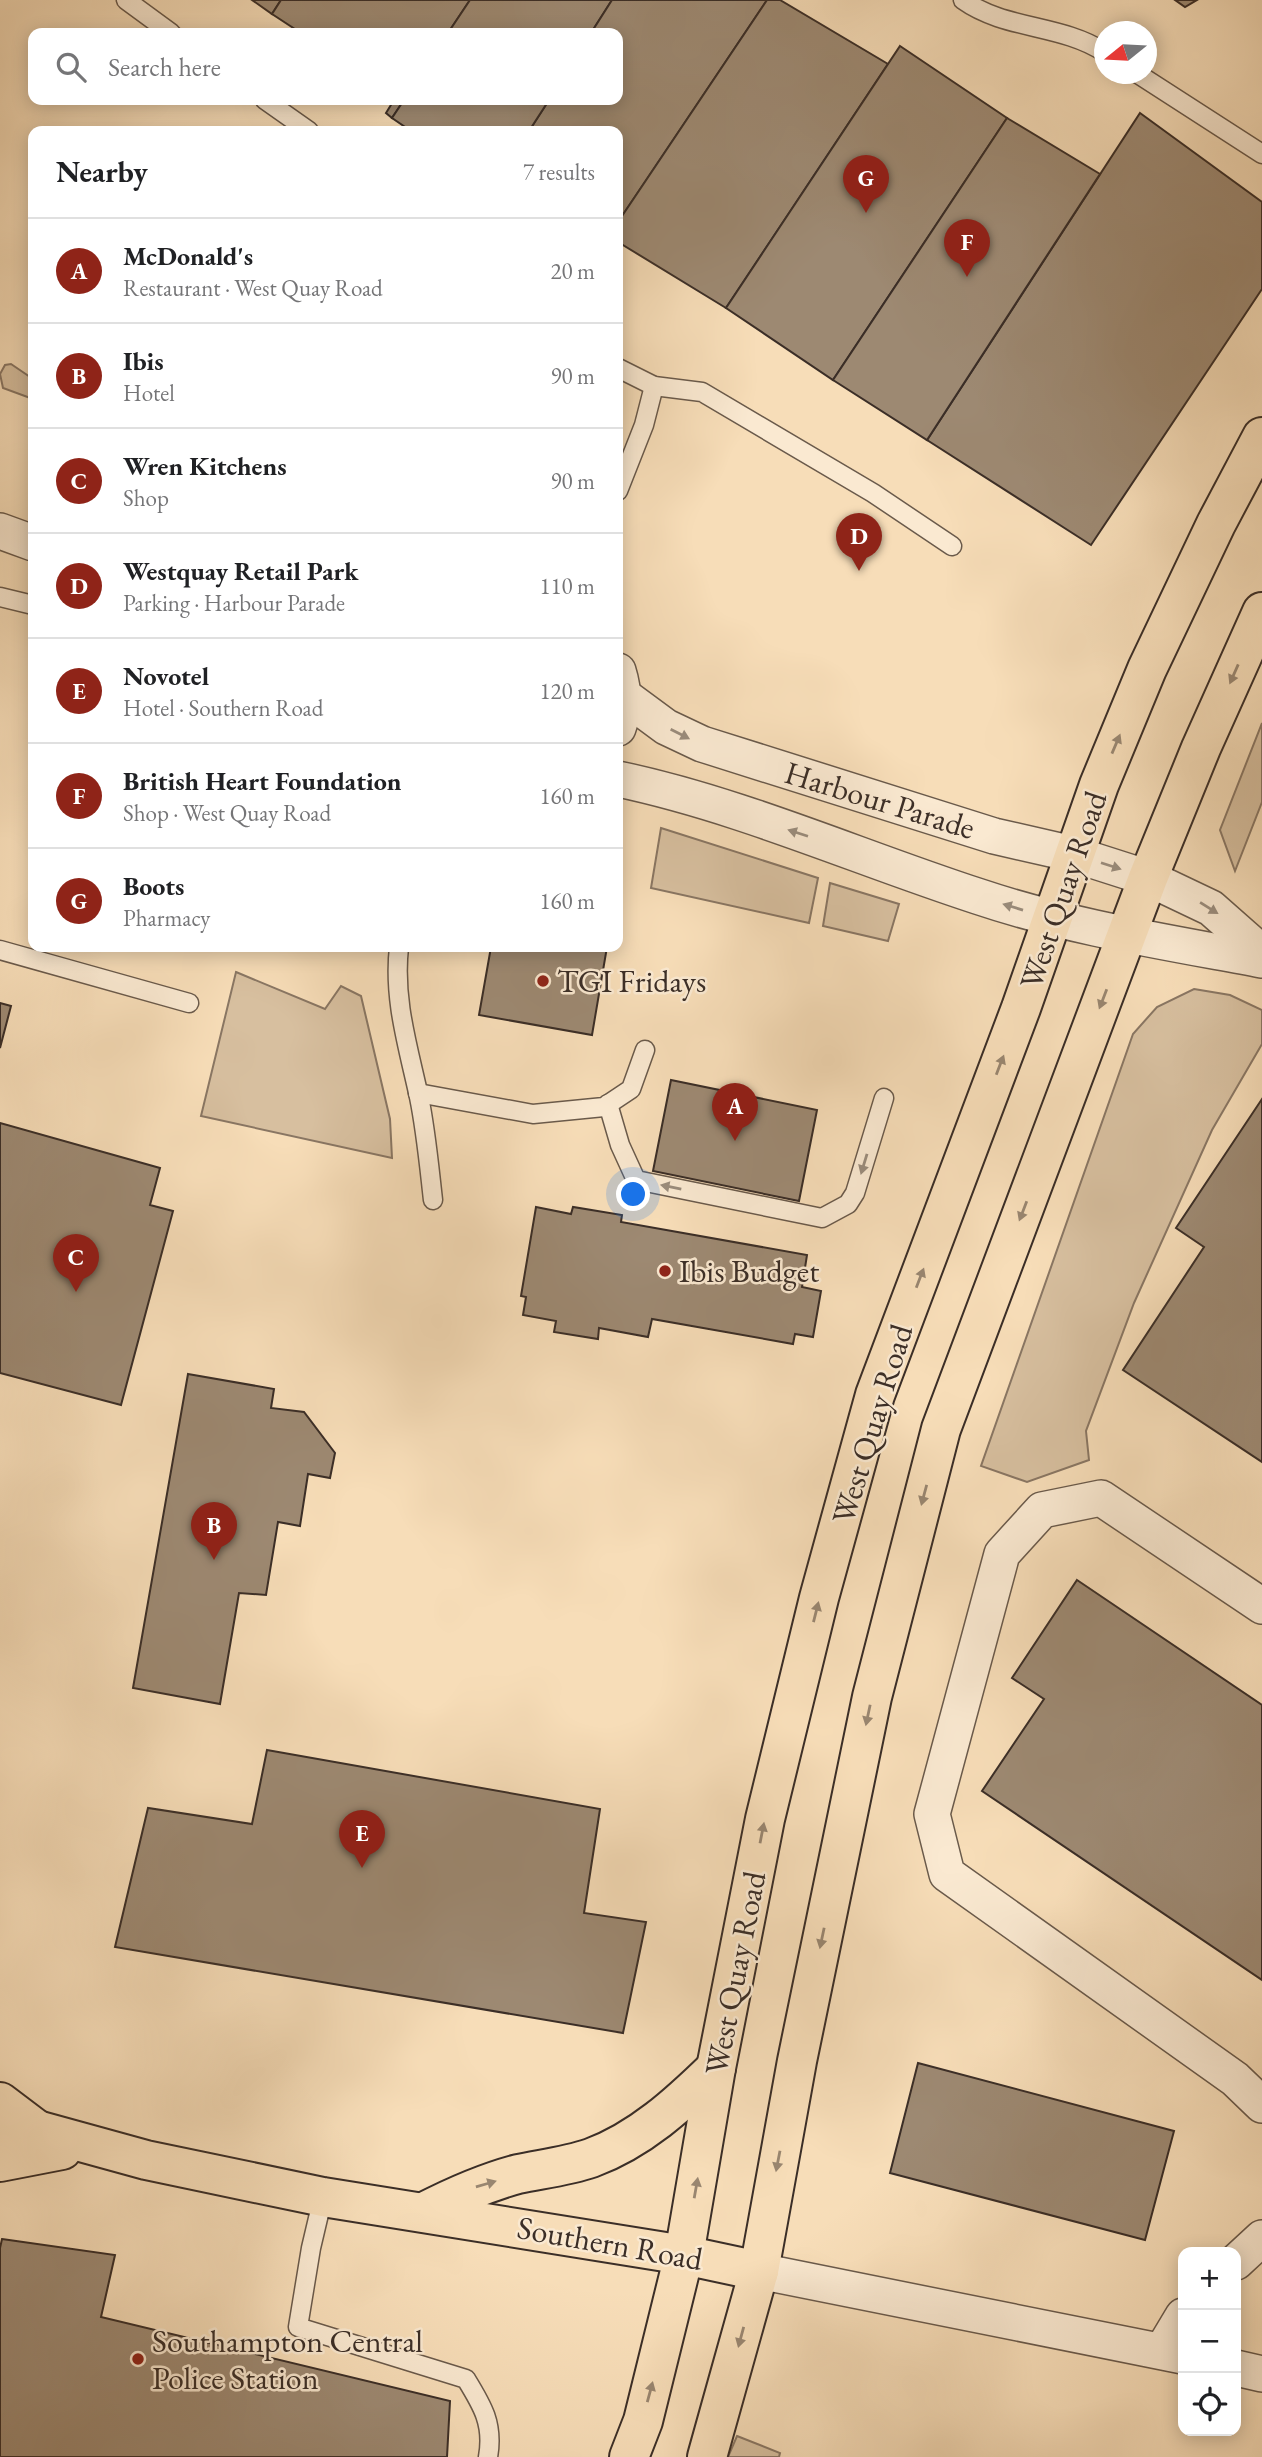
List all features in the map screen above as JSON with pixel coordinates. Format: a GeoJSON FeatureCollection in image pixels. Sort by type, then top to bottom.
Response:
{"type":"FeatureCollection","features":[{"type":"Feature","properties":{"kind":"main road","name":"West Quay Road"},"geometry":{"type":"LineString","coordinates":[[629,2457],[643,2421],[684,2255],[716,2068],[765,1819],[820,1598],[875,1395],[1021,1008],[1099,785],[1147,669],[1216,524],[1262,437]]}},
{"type":"Feature","properties":{"kind":"main road"},"geometry":{"type":"LineString","coordinates":[[707,2457],[758,2271],[799,2047],[872,1697],[941,1429],[1148,878],[1201,748],[1262,612]]}},
{"type":"Feature","properties":{"kind":"main road"},"geometry":{"type":"LineString","coordinates":[[424,2211],[473,2188],[590,2158],[613,2148],[644,2130],[685,2098],[716,2068]]}},
{"type":"Feature","properties":{"kind":"main road","name":"Southern Road"},"geometry":{"type":"LineString","coordinates":[[0,2102],[37,2130]]}},
{"type":"Feature","properties":{"kind":"main road","name":"Southern Road"},"geometry":{"type":"LineString","coordinates":[[0,2133],[37,2130],[146,2160],[323,2197],[424,2211],[684,2255],[758,2271]]}},
{"type":"Feature","properties":{"kind":"main road"},"geometry":{"type":"LineString","coordinates":[[0,2161],[91,2145]]}},
{"type":"Feature","properties":{"kind":"street"},"geometry":{"type":"LineString","coordinates":[[0,531],[28,541]]}},
{"type":"Feature","properties":{"kind":"street","name":"Harbour Parade"},"geometry":{"type":"LineString","coordinates":[[623,700],[666,727],[702,744],[994,835],[1073,854],[1148,878],[1211,908],[1262,953]]}},
{"type":"Feature","properties":{"kind":"street","name":"Harbour Parade"},"geometry":{"type":"LineString","coordinates":[[623,780],[661,788],[1051,919],[1262,960]]}},
{"type":"Feature","properties":{"kind":"street"},"geometry":{"type":"LineString","coordinates":[[1262,1606],[1101,1498],[1042,1510],[1002,1554],[932,1814],[947,1874],[1235,2079],[1262,2105]]}},
{"type":"Feature","properties":{"kind":"street"},"geometry":{"type":"LineString","coordinates":[[1241,2257],[1262,2238]]}},
{"type":"Feature","properties":{"kind":"street","name":"Southern Road"},"geometry":{"type":"LineString","coordinates":[[758,2271],[1173,2353]]}},
{"type":"Feature","properties":{"kind":"street"},"geometry":{"type":"LineString","coordinates":[[1173,2353],[1178,2334]]}},
{"type":"Feature","properties":{"kind":"street"},"geometry":{"type":"LineString","coordinates":[[1241,2369],[1262,2374]]}},
{"type":"Feature","properties":{"kind":"lane"},"geometry":{"type":"LineString","coordinates":[[126,0],[164,28]]}},
{"type":"Feature","properties":{"kind":"lane"},"geometry":{"type":"LineString","coordinates":[[962,0],[994,17],[1060,32],[1094,46]]}},
{"type":"Feature","properties":{"kind":"lane"},"geometry":{"type":"LineString","coordinates":[[1154,84],[1262,154]]}},
{"type":"Feature","properties":{"kind":"lane"},"geometry":{"type":"LineString","coordinates":[[272,105],[302,126]]}},
{"type":"Feature","properties":{"kind":"lane"},"geometry":{"type":"LineString","coordinates":[[623,370],[654,386],[702,392],[873,494],[952,546]]}},
{"type":"Feature","properties":{"kind":"lane"},"geometry":{"type":"LineString","coordinates":[[623,478],[654,386]]}},
{"type":"Feature","properties":{"kind":"lane"},"geometry":{"type":"LineString","coordinates":[[0,597],[28,604]]}},
{"type":"Feature","properties":{"kind":"lane"},"geometry":{"type":"LineString","coordinates":[[0,950],[189,1003]]}},
{"type":"Feature","properties":{"kind":"lane"},"geometry":{"type":"LineString","coordinates":[[398,952],[396,973],[399,1007],[427,1139],[433,1200]]}},
{"type":"Feature","properties":{"kind":"lane"},"geometry":{"type":"LineString","coordinates":[[418,1093],[533,1114],[604,1107],[631,1089],[645,1050]]}},
{"type":"Feature","properties":{"kind":"lane"},"geometry":{"type":"LineString","coordinates":[[608,1104],[620,1145],[636,1180],[822,1218],[848,1204],[855,1193],[884,1098]]}},
{"type":"Feature","properties":{"kind":"lane"},"geometry":{"type":"LineString","coordinates":[[323,2197],[311,2248],[298,2327],[466,2379],[486,2410],[490,2445],[488,2457]]}},
{"type":"Feature","properties":{"kind":"shaded area"},"geometry":{"type":"Polygon","coordinates":[[[11,364],[28,376],[28,397],[3,388],[0,374],[5,365],[11,364]]]}},
{"type":"Feature","properties":{"kind":"shaded area"},"geometry":{"type":"Polygon","coordinates":[[[1262,723],[1262,802],[1235,871],[1220,830],[1262,723]]]}},
{"type":"Feature","properties":{"kind":"shaded area"},"geometry":{"type":"Polygon","coordinates":[[[661,828],[818,878],[809,923],[651,888],[661,828]]]}},
{"type":"Feature","properties":{"kind":"shaded area"},"geometry":{"type":"Polygon","coordinates":[[[830,883],[899,904],[888,941],[823,926],[830,883]]]}},
{"type":"Feature","properties":{"kind":"shaded area"},"geometry":{"type":"Polygon","coordinates":[[[236,972],[325,1009],[341,986],[361,996],[390,1119],[392,1158],[201,1116],[236,972]]]}},
{"type":"Feature","properties":{"kind":"shaded area"},"geometry":{"type":"Polygon","coordinates":[[[1194,989],[1230,995],[1262,1010],[1262,1044],[1212,1130],[1134,1303],[1086,1431],[1089,1460],[1027,1482],[981,1466],[1133,1034],[1157,1007],[1194,989]]]}},
{"type":"Feature","properties":{"kind":"shaded area"},"geometry":{"type":"Polygon","coordinates":[[[737,2436],[780,2453],[779,2457],[728,2457],[737,2436]]]}},
{"type":"Feature","properties":{"kind":"building"},"geometry":{"type":"Polygon","coordinates":[[[252,0],[281,0],[272,14],[252,0]]]}},
{"type":"Feature","properties":{"kind":"building"},"geometry":{"type":"Polygon","coordinates":[[[281,0],[470,0],[451,28],[293,28],[272,14],[281,0]]]}},
{"type":"Feature","properties":{"kind":"building"},"geometry":{"type":"Polygon","coordinates":[[[470,0],[612,0],[594,28],[451,28],[470,0]]]}},
{"type":"Feature","properties":{"kind":"building"},"geometry":{"type":"Polygon","coordinates":[[[612,0],[767,0],[623,215],[623,126],[532,126],[546,105],[623,105],[623,28],[594,28],[612,0]]]}},
{"type":"Feature","properties":{"kind":"building"},"geometry":{"type":"Polygon","coordinates":[[[767,0],[780,0],[888,64],[726,308],[623,245],[623,215],[767,0]]]}},
{"type":"Feature","properties":{"kind":"building"},"geometry":{"type":"Polygon","coordinates":[[[1175,0],[1197,0],[1185,7],[1175,0]]]}},
{"type":"Feature","properties":{"kind":"building"},"geometry":{"type":"Polygon","coordinates":[[[900,46],[1007,118],[833,380],[726,308],[900,46]]]}},
{"type":"Feature","properties":{"kind":"building"},"geometry":{"type":"Polygon","coordinates":[[[391,105],[401,105],[392,118],[386,113],[391,105]]]}},
{"type":"Feature","properties":{"kind":"building"},"geometry":{"type":"Polygon","coordinates":[[[401,105],[546,105],[532,126],[404,126],[392,118],[401,105]]]}},
{"type":"Feature","properties":{"kind":"building"},"geometry":{"type":"Polygon","coordinates":[[[1140,113],[1262,202],[1262,289],[1091,545],[927,440],[1140,113]]]}},
{"type":"Feature","properties":{"kind":"building"},"geometry":{"type":"Polygon","coordinates":[[[1007,118],[1100,174],[927,440],[833,380],[1007,118]]]}},
{"type":"Feature","properties":{"kind":"building","name":"TGI Fridays"},"geometry":{"type":"Polygon","coordinates":[[[490,952],[606,952],[592,1035],[479,1015],[490,952]]]}},
{"type":"Feature","properties":{"kind":"building"},"geometry":{"type":"Polygon","coordinates":[[[0,1003],[11,1006],[0,1048],[0,1003]]]}},
{"type":"Feature","properties":{"kind":"building"},"geometry":{"type":"Polygon","coordinates":[[[671,1080],[817,1110],[799,1201],[653,1171],[671,1080]]]}},
{"type":"Feature","properties":{"kind":"building"},"geometry":{"type":"Polygon","coordinates":[[[1262,1099],[1262,1462],[1123,1370],[1204,1247],[1176,1228],[1262,1099]]]}},
{"type":"Feature","properties":{"kind":"building"},"geometry":{"type":"Polygon","coordinates":[[[0,1123],[160,1168],[150,1205],[173,1211],[121,1405],[0,1373],[0,1123]]]}},
{"type":"Feature","properties":{"kind":"building","name":"Ibis Budget"},"geometry":{"type":"Polygon","coordinates":[[[536,1207],[571,1214],[573,1207],[622,1215],[621,1222],[807,1255],[802,1287],[821,1291],[813,1337],[795,1334],[793,1344],[652,1319],[648,1337],[599,1328],[598,1339],[554,1332],[556,1321],[523,1315],[526,1297],[521,1296],[536,1207]]]}},
{"type":"Feature","properties":{"kind":"building"},"geometry":{"type":"Polygon","coordinates":[[[188,1374],[274,1389],[271,1408],[304,1412],[335,1453],[330,1478],[308,1474],[300,1526],[278,1522],[266,1595],[239,1593],[220,1704],[133,1688],[188,1374]]]}},
{"type":"Feature","properties":{"kind":"building"},"geometry":{"type":"Polygon","coordinates":[[[1077,1580],[1262,1705],[1262,1980],[982,1791],[1044,1699],[1012,1678],[1077,1580]]]}},
{"type":"Feature","properties":{"kind":"building"},"geometry":{"type":"Polygon","coordinates":[[[267,1750],[600,1809],[584,1913],[646,1922],[623,2033],[115,1947],[148,1808],[252,1824],[267,1750]]]}},
{"type":"Feature","properties":{"kind":"building"},"geometry":{"type":"Polygon","coordinates":[[[918,2063],[1174,2131],[1145,2240],[890,2173],[918,2063]]]}},
{"type":"Feature","properties":{"kind":"building","name":"Southampton Central Police Station"},"geometry":{"type":"Polygon","coordinates":[[[2,2239],[115,2255],[101,2317],[450,2401],[447,2457],[0,2457],[2,2239]]]}},
{"type":"Feature","properties":{"kind":"place","name":"Boots"},"geometry":{"type":"Point","coordinates":[866,213]}},
{"type":"Feature","properties":{"kind":"place","name":"British Heart Foundation"},"geometry":{"type":"Point","coordinates":[967,277]}},
{"type":"Feature","properties":{"kind":"place","name":"Westquay Retail Park"},"geometry":{"type":"Point","coordinates":[859,571]}},
{"type":"Feature","properties":{"kind":"place","name":"TGI Fridays"},"geometry":{"type":"Point","coordinates":[543,981]}},
{"type":"Feature","properties":{"kind":"place","name":"McDonald's"},"geometry":{"type":"Point","coordinates":[735,1141]}},
{"type":"Feature","properties":{"kind":"place","name":"Ibis Budget"},"geometry":{"type":"Point","coordinates":[665,1271]}},
{"type":"Feature","properties":{"kind":"place","name":"Wren Kitchens"},"geometry":{"type":"Point","coordinates":[76,1292]}},
{"type":"Feature","properties":{"kind":"place","name":"Ibis"},"geometry":{"type":"Point","coordinates":[214,1560]}},
{"type":"Feature","properties":{"kind":"place","name":"Novotel"},"geometry":{"type":"Point","coordinates":[362,1868]}},
{"type":"Feature","properties":{"kind":"place","name":"Southampton Central Police Station"},"geometry":{"type":"Point","coordinates":[138,2359]}}]}
